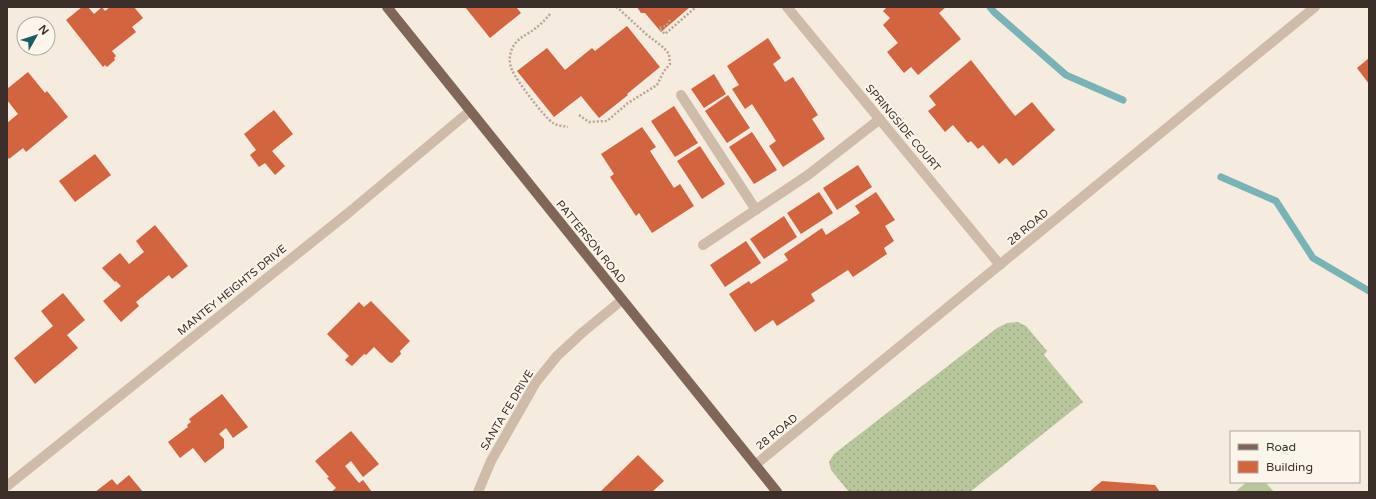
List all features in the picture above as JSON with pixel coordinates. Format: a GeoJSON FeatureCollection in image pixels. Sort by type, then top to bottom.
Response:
{"type":"FeatureCollection","features":[{"type":"Feature","properties":{"kind":"main road","name":"PATTERSON ROAD"},"geometry":{"type":"LineString","coordinates":[[387,7],[777,492]]}},
{"type":"Feature","properties":{"kind":"street","name":"SPRINGSIDE COURT"},"geometry":{"type":"LineString","coordinates":[[787,7],[1000,265]]}},
{"type":"Feature","properties":{"kind":"street","name":"28 ROAD"},"geometry":{"type":"LineString","coordinates":[[755,465],[1316,7]]}},
{"type":"Feature","properties":{"kind":"street"},"geometry":{"type":"LineString","coordinates":[[681,96],[756,210]]}},
{"type":"Feature","properties":{"kind":"street","name":"MANTEY HEIGHTS DRIVE"},"geometry":{"type":"LineString","coordinates":[[7,486],[347,214],[470,111]]}},
{"type":"Feature","properties":{"kind":"street"},"geometry":{"type":"LineString","coordinates":[[703,245],[808,175],[880,119]]}},
{"type":"Feature","properties":{"kind":"street","name":"SANTA FE DRIVE"},"geometry":{"type":"LineString","coordinates":[[478,492],[491,461],[536,382],[557,356],[622,300]]}},
{"type":"Feature","properties":{"kind":"path"},"geometry":{"type":"LineString","coordinates":[[579,115],[588,122],[607,122],[628,103],[657,85],[664,71],[670,64],[669,54],[664,48],[616,7]]}},
{"type":"Feature","properties":{"kind":"path"},"geometry":{"type":"LineString","coordinates":[[670,20],[666,26],[660,28],[665,34],[696,7]]}},
{"type":"Feature","properties":{"kind":"path"},"geometry":{"type":"LineString","coordinates":[[550,14],[538,26],[520,37],[509,55],[509,62],[515,76],[545,115],[552,122],[568,127]]}},
{"type":"Feature","properties":{"kind":"green space"},"geometry":{"type":"Polygon","coordinates":[[[1018,322],[1026,326],[1047,351],[1044,355],[1083,402],[970,492],[849,492],[831,470],[829,462],[834,454],[997,328],[1007,323],[1018,322]]]}},
{"type":"Feature","properties":{"kind":"green space"},"geometry":{"type":"Polygon","coordinates":[[[1246,483],[1266,483],[1274,492],[1235,492],[1246,483]]]}},
{"type":"Feature","properties":{"kind":"building"},"geometry":{"type":"Polygon","coordinates":[[[82,7],[88,7],[94,14],[102,7],[105,11],[110,7],[134,7],[143,18],[132,27],[136,32],[112,51],[116,56],[114,58],[115,60],[107,67],[105,65],[103,67],[66,20],[82,7]]]}},
{"type":"Feature","properties":{"kind":"building"},"geometry":{"type":"Polygon","coordinates":[[[465,7],[516,7],[521,13],[490,38],[465,7]]]}},
{"type":"Feature","properties":{"kind":"building"},"geometry":{"type":"Polygon","coordinates":[[[637,7],[690,7],[661,32],[645,13],[641,13],[637,7]]]}},
{"type":"Feature","properties":{"kind":"building"},"geometry":{"type":"Polygon","coordinates":[[[887,7],[946,7],[939,13],[961,39],[918,75],[911,67],[904,73],[887,52],[898,43],[883,25],[890,18],[883,11],[887,7]]]}},
{"type":"Feature","properties":{"kind":"building"},"geometry":{"type":"Polygon","coordinates":[[[627,26],[660,67],[599,118],[581,96],[554,117],[517,71],[547,48],[565,70],[592,48],[595,51],[627,26]]]}},
{"type":"Feature","properties":{"kind":"building"},"geometry":{"type":"Polygon","coordinates":[[[768,38],[781,58],[773,64],[785,82],[793,77],[818,115],[812,119],[825,139],[783,167],[769,146],[776,141],[752,104],[745,109],[732,89],[739,85],[727,66],[768,38]]]}},
{"type":"Feature","properties":{"kind":"building"},"geometry":{"type":"Polygon","coordinates":[[[1369,58],[1369,84],[1357,68],[1369,58]]]}},
{"type":"Feature","properties":{"kind":"building"},"geometry":{"type":"Polygon","coordinates":[[[971,60],[1015,116],[1032,102],[1055,130],[1013,166],[1006,158],[999,164],[983,145],[978,149],[971,141],[968,143],[953,125],[945,132],[928,111],[936,105],[929,96],[971,60]]]}},
{"type":"Feature","properties":{"kind":"building"},"geometry":{"type":"Polygon","coordinates":[[[28,72],[45,93],[47,91],[68,117],[26,152],[23,148],[9,159],[7,156],[7,123],[18,114],[7,100],[7,89],[28,72]]]}},
{"type":"Feature","properties":{"kind":"building"},"geometry":{"type":"Polygon","coordinates":[[[714,74],[726,94],[704,108],[691,89],[714,74]]]}},
{"type":"Feature","properties":{"kind":"building"},"geometry":{"type":"Polygon","coordinates":[[[728,95],[750,128],[727,143],[705,111],[728,95]]]}},
{"type":"Feature","properties":{"kind":"building"},"geometry":{"type":"Polygon","coordinates":[[[674,106],[698,143],[675,157],[651,121],[674,106]]]}},
{"type":"Feature","properties":{"kind":"building"},"geometry":{"type":"Polygon","coordinates":[[[274,110],[293,134],[272,151],[285,166],[275,175],[265,163],[259,167],[250,155],[256,150],[244,134],[274,110]]]}},
{"type":"Feature","properties":{"kind":"building"},"geometry":{"type":"Polygon","coordinates":[[[642,127],[656,147],[650,151],[674,188],[680,184],[694,206],[652,233],[639,213],[636,216],[610,177],[614,174],[601,154],[642,127]]]}},
{"type":"Feature","properties":{"kind":"building"},"geometry":{"type":"Polygon","coordinates":[[[752,132],[777,170],[754,184],[729,147],[752,132]]]}},
{"type":"Feature","properties":{"kind":"building"},"geometry":{"type":"Polygon","coordinates":[[[700,146],[725,184],[702,199],[677,161],[700,146]]]}},
{"type":"Feature","properties":{"kind":"building"},"geometry":{"type":"Polygon","coordinates":[[[95,154],[111,175],[75,202],[59,181],[95,154]]]}},
{"type":"Feature","properties":{"kind":"building"},"geometry":{"type":"Polygon","coordinates":[[[858,165],[872,187],[837,210],[823,188],[858,165]]]}},
{"type":"Feature","properties":{"kind":"building"},"geometry":{"type":"Polygon","coordinates":[[[819,192],[833,213],[801,234],[787,213],[819,192]]]}},
{"type":"Feature","properties":{"kind":"building"},"geometry":{"type":"Polygon","coordinates":[[[876,192],[895,220],[885,226],[894,241],[884,248],[887,254],[853,277],[848,270],[811,294],[815,301],[777,326],[773,320],[755,332],[729,294],[749,281],[751,284],[788,260],[784,254],[822,228],[826,235],[860,213],[855,206],[876,192]]]}},
{"type":"Feature","properties":{"kind":"building"},"geometry":{"type":"Polygon","coordinates":[[[784,216],[797,237],[764,259],[750,239],[784,216]]]}},
{"type":"Feature","properties":{"kind":"building"},"geometry":{"type":"Polygon","coordinates":[[[155,225],[188,266],[172,279],[169,275],[136,302],[139,306],[121,322],[103,301],[121,286],[116,281],[115,282],[102,268],[120,253],[129,264],[144,252],[136,241],[155,225]]]}},
{"type":"Feature","properties":{"kind":"building"},"geometry":{"type":"Polygon","coordinates":[[[746,241],[761,263],[725,287],[710,265],[746,241]]]}},
{"type":"Feature","properties":{"kind":"building"},"geometry":{"type":"Polygon","coordinates":[[[63,293],[85,320],[67,335],[78,348],[35,384],[14,358],[53,326],[41,311],[63,293]]]}},
{"type":"Feature","properties":{"kind":"building"},"geometry":{"type":"Polygon","coordinates":[[[371,301],[410,341],[400,351],[401,354],[392,363],[389,362],[374,347],[366,355],[364,354],[352,366],[345,360],[349,356],[327,334],[359,302],[364,307],[371,301]]]}},
{"type":"Feature","properties":{"kind":"building"},"geometry":{"type":"Polygon","coordinates":[[[222,394],[248,427],[233,438],[226,428],[219,434],[224,439],[224,448],[205,463],[193,448],[180,458],[168,442],[188,427],[187,425],[191,422],[189,419],[222,394]]]}},
{"type":"Feature","properties":{"kind":"building"},"geometry":{"type":"Polygon","coordinates":[[[351,431],[379,464],[363,477],[351,461],[345,466],[359,483],[363,480],[372,492],[331,492],[336,488],[327,478],[329,477],[315,461],[351,431]]]}},
{"type":"Feature","properties":{"kind":"building"},"geometry":{"type":"Polygon","coordinates":[[[638,455],[664,481],[652,492],[600,492],[638,455]]]}},
{"type":"Feature","properties":{"kind":"building"},"geometry":{"type":"Polygon","coordinates":[[[129,475],[143,492],[95,492],[112,479],[117,485],[129,475]]]}},
{"type":"Feature","properties":{"kind":"building"},"geometry":{"type":"Polygon","coordinates":[[[1102,481],[1155,485],[1160,492],[1089,492],[1102,481]]]}},
{"type":"Feature","properties":{"kind":"waterway"},"geometry":{"type":"LineString","coordinates":[[990,7],[1066,75],[1123,100]]}},
{"type":"Feature","properties":{"kind":"waterway"},"geometry":{"type":"LineString","coordinates":[[1221,177],[1276,201],[1313,258],[1369,291]]}}]}
